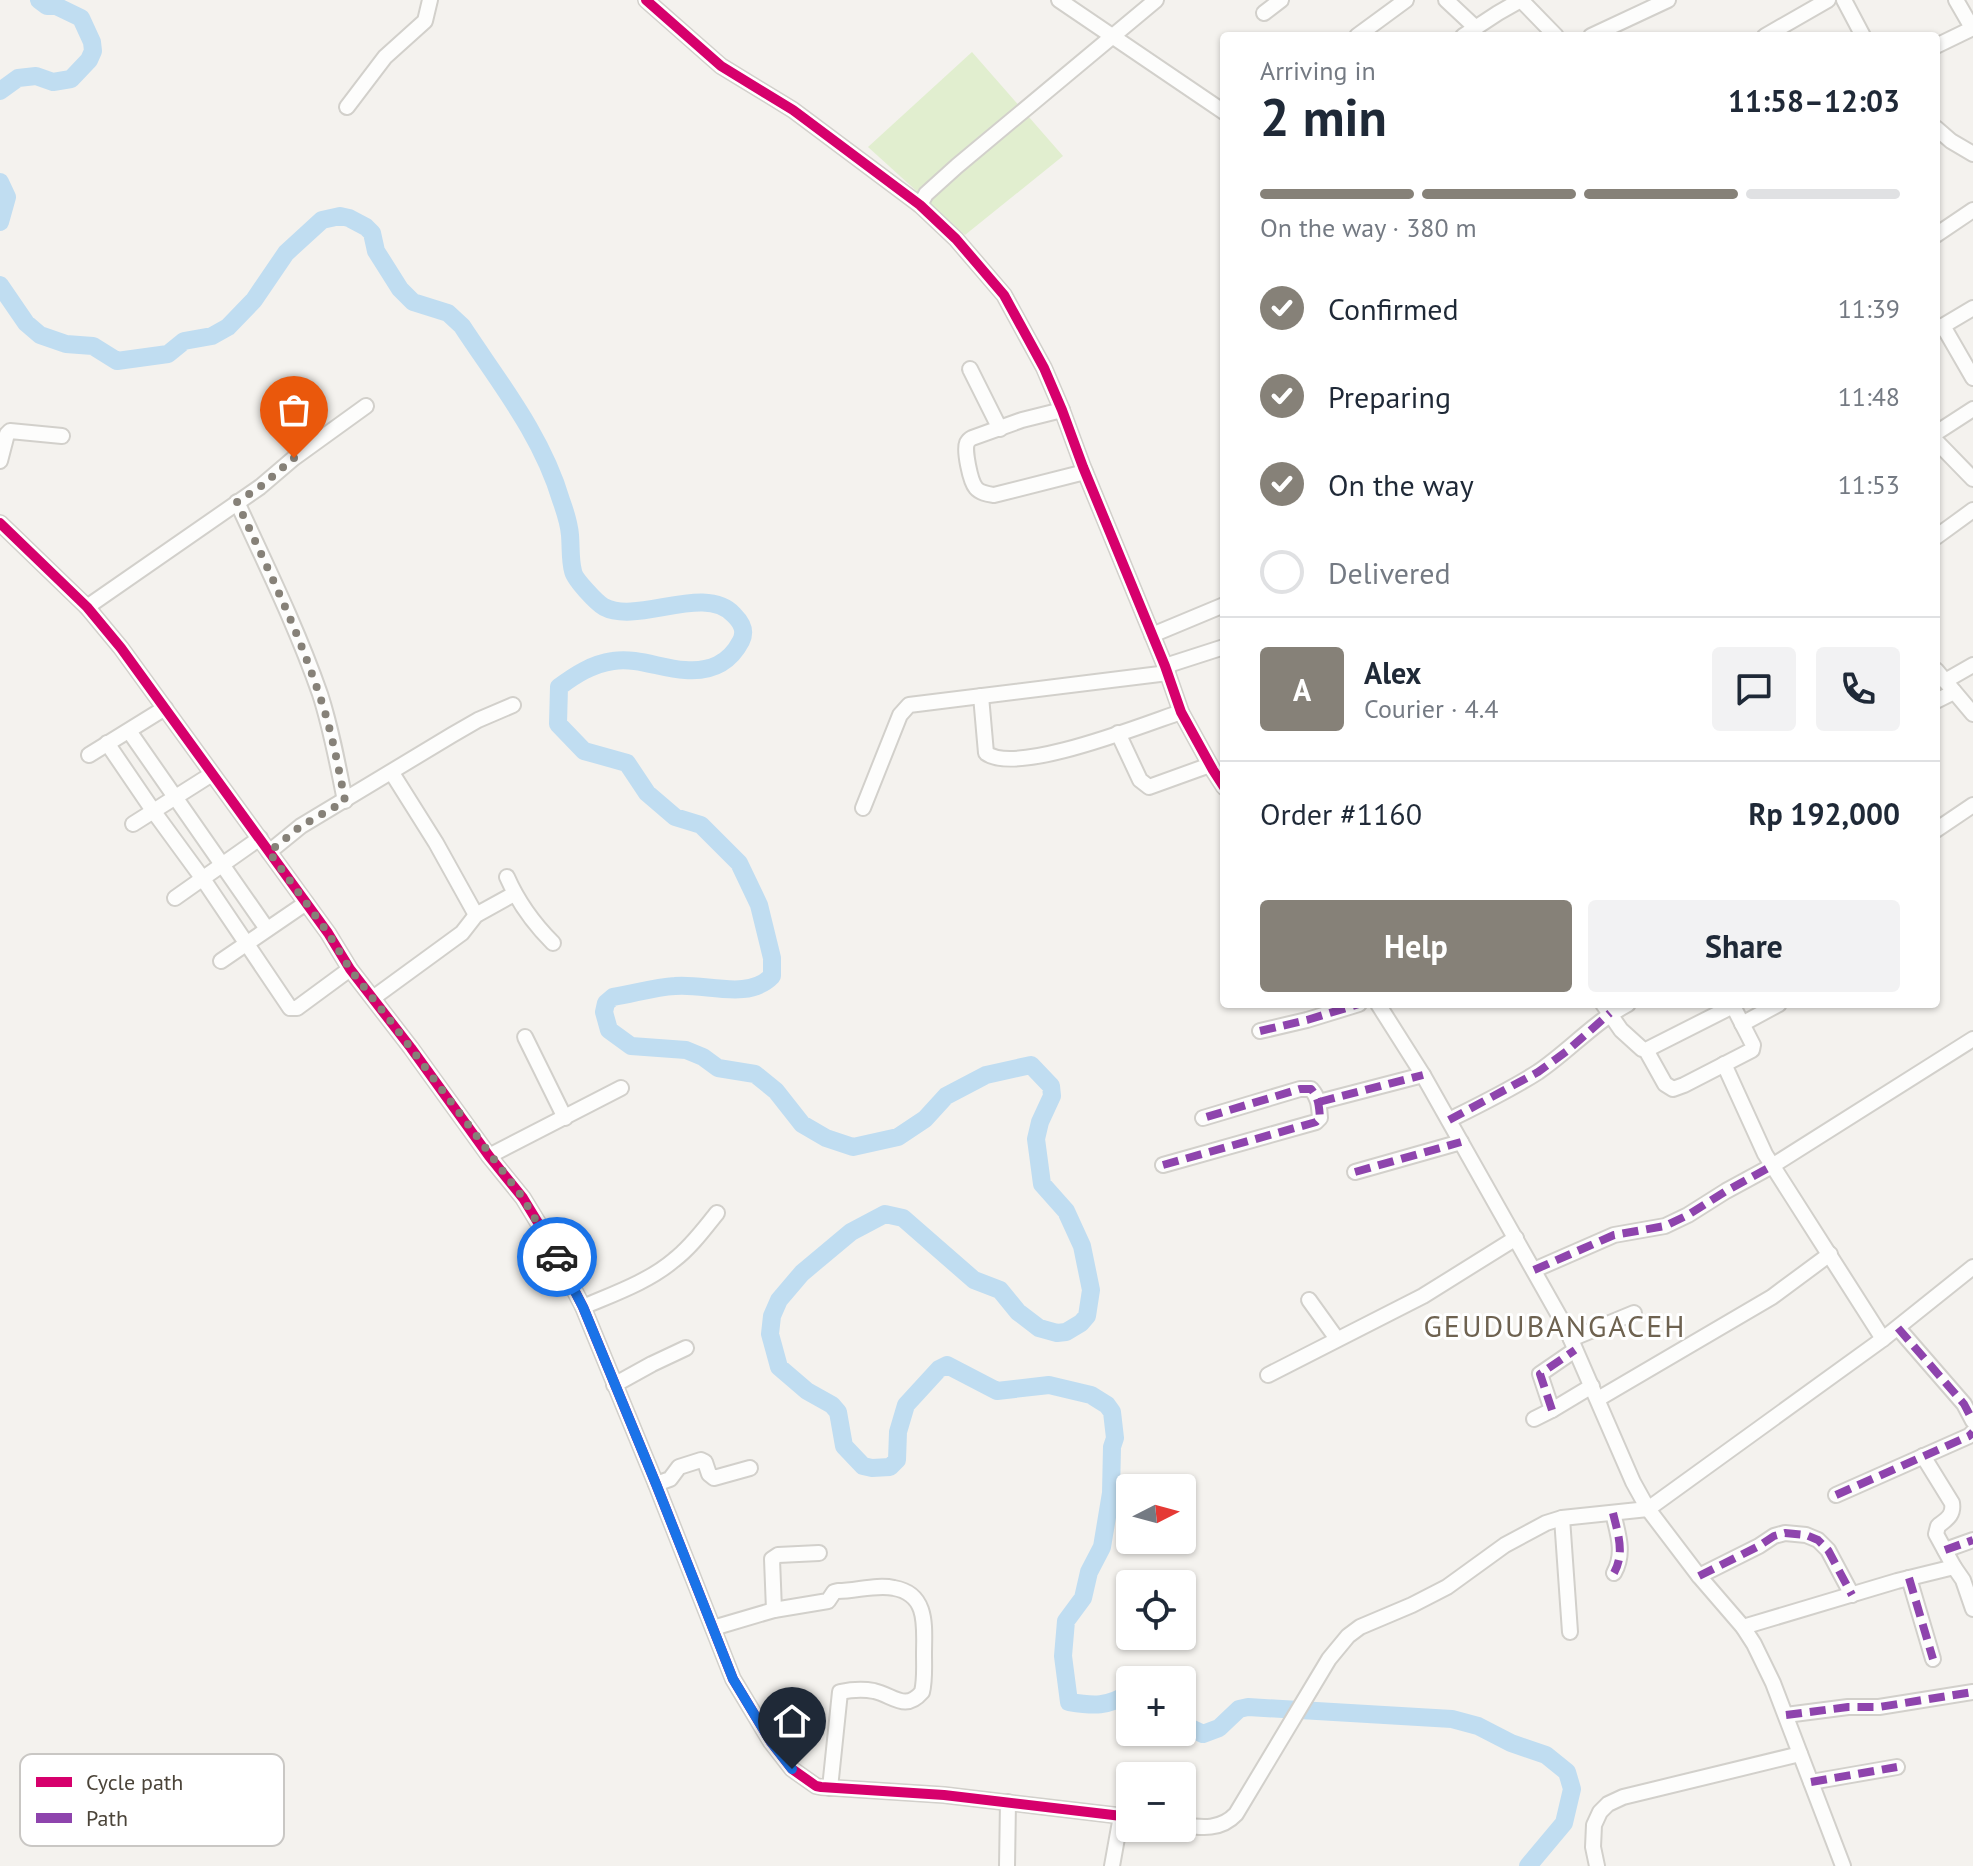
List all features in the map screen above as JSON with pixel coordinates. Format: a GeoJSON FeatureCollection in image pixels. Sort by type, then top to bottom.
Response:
{"type":"FeatureCollection","features":[{"type":"Feature","properties":{"kind":"street"},"geometry":{"type":"LineString","coordinates":[[347,107],[385,57],[425,21],[430,0]]}},
{"type":"Feature","properties":{"kind":"street"},"geometry":{"type":"LineString","coordinates":[[646,0],[721,66],[793,110],[920,205],[956,239],[1004,295],[1039,357],[1062,410],[1181,712],[1216,766],[1149,787],[1140,780],[1118,733]]}},
{"type":"Feature","properties":{"kind":"street"},"geometry":{"type":"LineString","coordinates":[[1059,0],[1220,109]]}},
{"type":"Feature","properties":{"kind":"street"},"geometry":{"type":"LineString","coordinates":[[920,205],[926,194],[957,166],[1156,0]]}},
{"type":"Feature","properties":{"kind":"street"},"geometry":{"type":"LineString","coordinates":[[1264,13],[1281,0]]}},
{"type":"Feature","properties":{"kind":"street"},"geometry":{"type":"LineString","coordinates":[[1362,32],[1406,0]]}},
{"type":"Feature","properties":{"kind":"street"},"geometry":{"type":"LineString","coordinates":[[1449,1],[1470,32],[1521,0],[1552,32]]}},
{"type":"Feature","properties":{"kind":"street"},"geometry":{"type":"LineString","coordinates":[[1600,32],[1668,0]]}},
{"type":"Feature","properties":{"kind":"street"},"geometry":{"type":"LineString","coordinates":[[1772,32],[1828,0]]}},
{"type":"Feature","properties":{"kind":"street"},"geometry":{"type":"LineString","coordinates":[[1844,0],[1861,32]]}},
{"type":"Feature","properties":{"kind":"street"},"geometry":{"type":"LineString","coordinates":[[1940,44],[1969,30],[1971,26],[1956,0]]}},
{"type":"Feature","properties":{"kind":"street"},"geometry":{"type":"LineString","coordinates":[[1940,131],[1973,154]]}},
{"type":"Feature","properties":{"kind":"street"},"geometry":{"type":"LineString","coordinates":[[1940,232],[1973,210]]}},
{"type":"Feature","properties":{"kind":"street"},"geometry":{"type":"LineString","coordinates":[[1940,327],[1973,308]]}},
{"type":"Feature","properties":{"kind":"street"},"geometry":{"type":"LineString","coordinates":[[1940,329],[1973,378]]}},
{"type":"Feature","properties":{"kind":"street"},"geometry":{"type":"LineString","coordinates":[[970,369],[1000,429]]}},
{"type":"Feature","properties":{"kind":"street"},"geometry":{"type":"LineString","coordinates":[[87,607],[260,487],[366,406]]}},
{"type":"Feature","properties":{"kind":"street"},"geometry":{"type":"LineString","coordinates":[[1940,430],[1973,409]]}},
{"type":"Feature","properties":{"kind":"street"},"geometry":{"type":"LineString","coordinates":[[1062,410],[1044,413],[972,438],[967,442],[972,478],[976,488],[994,495],[1085,472]]}},
{"type":"Feature","properties":{"kind":"street"},"geometry":{"type":"LineString","coordinates":[[0,461],[10,431],[62,436]]}},
{"type":"Feature","properties":{"kind":"street"},"geometry":{"type":"LineString","coordinates":[[1940,445],[1973,479]]}},
{"type":"Feature","properties":{"kind":"street"},"geometry":{"type":"LineString","coordinates":[[237,502],[320,695],[345,801]]}},
{"type":"Feature","properties":{"kind":"street"},"geometry":{"type":"LineString","coordinates":[[1940,534],[1973,510]]}},
{"type":"Feature","properties":{"kind":"street"},"geometry":{"type":"LineString","coordinates":[[0,523],[87,607],[121,648],[328,933],[350,969],[523,1198],[583,1307],[733,1679],[771,1742],[792,1769],[816,1786],[944,1795],[1116,1816]]}},
{"type":"Feature","properties":{"kind":"street"},"geometry":{"type":"LineString","coordinates":[[1152,635],[1220,607]]}},
{"type":"Feature","properties":{"kind":"street"},"geometry":{"type":"LineString","coordinates":[[863,808],[903,709],[914,704],[1166,670],[1220,649]]}},
{"type":"Feature","properties":{"kind":"street"},"geometry":{"type":"LineString","coordinates":[[1973,665],[1945,681],[1973,714]]}},
{"type":"Feature","properties":{"kind":"street"},"geometry":{"type":"LineString","coordinates":[[981,696],[986,753],[994,758],[1058,753],[1181,712]]}},
{"type":"Feature","properties":{"kind":"street"},"geometry":{"type":"LineString","coordinates":[[269,852],[301,826],[478,720],[513,705]]}},
{"type":"Feature","properties":{"kind":"street"},"geometry":{"type":"LineString","coordinates":[[89,755],[165,708]]}},
{"type":"Feature","properties":{"kind":"street"},"geometry":{"type":"LineString","coordinates":[[129,731],[267,929]]}},
{"type":"Feature","properties":{"kind":"street"},"geometry":{"type":"LineString","coordinates":[[107,743],[290,1008],[297,1008],[350,969]]}},
{"type":"Feature","properties":{"kind":"street"},"geometry":{"type":"LineString","coordinates":[[392,773],[476,915]]}},
{"type":"Feature","properties":{"kind":"street"},"geometry":{"type":"LineString","coordinates":[[133,824],[212,774]]}},
{"type":"Feature","properties":{"kind":"street"},"geometry":{"type":"LineString","coordinates":[[1940,827],[1973,805]]}},
{"type":"Feature","properties":{"kind":"street"},"geometry":{"type":"LineString","coordinates":[[175,898],[260,838]]}},
{"type":"Feature","properties":{"kind":"street"},"geometry":{"type":"LineString","coordinates":[[507,877],[514,894],[537,928],[553,943]]}},
{"type":"Feature","properties":{"kind":"street"},"geometry":{"type":"LineString","coordinates":[[373,998],[462,933],[476,915],[514,894]]}},
{"type":"Feature","properties":{"kind":"street"},"geometry":{"type":"LineString","coordinates":[[221,961],[306,903]]}},
{"type":"Feature","properties":{"kind":"street"},"geometry":{"type":"LineString","coordinates":[[1260,1031],[1346,1008]]}},
{"type":"Feature","properties":{"kind":"street"},"geometry":{"type":"LineString","coordinates":[[1381,1008],[1423,1075],[1534,1270],[1573,1345],[1633,1482],[1648,1509],[1743,1627],[1765,1665],[1843,1866]]}},
{"type":"Feature","properties":{"kind":"street"},"geometry":{"type":"LineString","coordinates":[[1646,1050],[1726,1008]]}},
{"type":"Feature","properties":{"kind":"street"},"geometry":{"type":"LineString","coordinates":[[1449,1120],[1538,1072],[1567,1051],[1606,1009],[1621,1030],[1646,1050],[1665,1084],[1673,1089],[1753,1048],[1734,1008]]}},
{"type":"Feature","properties":{"kind":"street"},"geometry":{"type":"LineString","coordinates":[[1742,1024],[1772,1008]]}},
{"type":"Feature","properties":{"kind":"street"},"geometry":{"type":"LineString","coordinates":[[525,1037],[565,1118]]}},
{"type":"Feature","properties":{"kind":"street"},"geometry":{"type":"LineString","coordinates":[[1534,1270],[1614,1235],[1665,1226],[1688,1215],[1772,1166],[1973,1039]]}},
{"type":"Feature","properties":{"kind":"street"},"geometry":{"type":"LineString","coordinates":[[1724,1064],[1765,1154],[1883,1339]]}},
{"type":"Feature","properties":{"kind":"street"},"geometry":{"type":"LineString","coordinates":[[1319,1102],[1423,1075]]}},
{"type":"Feature","properties":{"kind":"street"},"geometry":{"type":"LineString","coordinates":[[489,1156],[621,1088]]}},
{"type":"Feature","properties":{"kind":"street"},"geometry":{"type":"LineString","coordinates":[[1163,1165],[1316,1122],[1320,1118],[1319,1102],[1311,1089],[1300,1089],[1203,1118]]}},
{"type":"Feature","properties":{"kind":"street"},"geometry":{"type":"LineString","coordinates":[[1355,1172],[1461,1142]]}},
{"type":"Feature","properties":{"kind":"street"},"geometry":{"type":"LineString","coordinates":[[583,1307],[637,1283],[674,1261],[717,1213]]}},
{"type":"Feature","properties":{"kind":"street"},"geometry":{"type":"LineString","coordinates":[[1268,1375],[1423,1296],[1516,1238]]}},
{"type":"Feature","properties":{"kind":"street"},"geometry":{"type":"LineString","coordinates":[[1534,1419],[1595,1392],[1772,1297],[1830,1254]]}},
{"type":"Feature","properties":{"kind":"street"},"geometry":{"type":"LineString","coordinates":[[1196,1826],[1223,1825],[1236,1814],[1329,1659],[1360,1627],[1447,1587],[1505,1545],[1537,1527],[1562,1518],[1648,1509],[1898,1328],[1973,1267]]}},
{"type":"Feature","properties":{"kind":"street"},"geometry":{"type":"LineString","coordinates":[[1309,1300],[1337,1339]]}},
{"type":"Feature","properties":{"kind":"street"},"geometry":{"type":"LineString","coordinates":[[1552,1410],[1540,1374],[1573,1345],[1634,1313]]}},
{"type":"Feature","properties":{"kind":"street"},"geometry":{"type":"LineString","coordinates":[[1898,1328],[1968,1402],[1973,1421]]}},
{"type":"Feature","properties":{"kind":"street"},"geometry":{"type":"LineString","coordinates":[[614,1385],[686,1348]]}},
{"type":"Feature","properties":{"kind":"street"},"geometry":{"type":"LineString","coordinates":[[1836,1495],[1973,1432]]}},
{"type":"Feature","properties":{"kind":"street"},"geometry":{"type":"LineString","coordinates":[[1923,1456],[1952,1503],[1951,1515],[1938,1526],[1936,1534],[1963,1580],[1973,1609]]}},
{"type":"Feature","properties":{"kind":"street"},"geometry":{"type":"LineString","coordinates":[[656,1484],[670,1479],[679,1467],[701,1460],[714,1478],[750,1468]]}},
{"type":"Feature","properties":{"kind":"street"},"geometry":{"type":"LineString","coordinates":[[1613,1513],[1621,1554],[1614,1573]]}},
{"type":"Feature","properties":{"kind":"street"},"geometry":{"type":"LineString","coordinates":[[1562,1518],[1570,1632]]}},
{"type":"Feature","properties":{"kind":"street"},"geometry":{"type":"LineString","coordinates":[[1699,1576],[1774,1536],[1785,1533],[1806,1535],[1818,1540],[1828,1550],[1852,1595]]}},
{"type":"Feature","properties":{"kind":"street"},"geometry":{"type":"LineString","coordinates":[[1945,1550],[1973,1540]]}},
{"type":"Feature","properties":{"kind":"street"},"geometry":{"type":"LineString","coordinates":[[774,1610],[772,1559],[778,1555],[819,1553]]}},
{"type":"Feature","properties":{"kind":"street"},"geometry":{"type":"LineString","coordinates":[[1743,1627],[1954,1567]]}},
{"type":"Feature","properties":{"kind":"street"},"geometry":{"type":"LineString","coordinates":[[1909,1578],[1933,1659]]}},
{"type":"Feature","properties":{"kind":"street"},"geometry":{"type":"LineString","coordinates":[[713,1628],[774,1610],[826,1601],[838,1591],[899,1588],[918,1602],[923,1614],[923,1688],[918,1697],[909,1702],[871,1690],[839,1693],[830,1788]]}},
{"type":"Feature","properties":{"kind":"street"},"geometry":{"type":"LineString","coordinates":[[1786,1715],[1848,1707],[1879,1707],[1973,1692]]}},
{"type":"Feature","properties":{"kind":"street"},"geometry":{"type":"LineString","coordinates":[[1597,1866],[1593,1847],[1594,1825],[1608,1804],[1634,1794],[1800,1754]]}},
{"type":"Feature","properties":{"kind":"street"},"geometry":{"type":"LineString","coordinates":[[1811,1782],[1897,1767]]}},
{"type":"Feature","properties":{"kind":"street"},"geometry":{"type":"LineString","coordinates":[[1007,1866],[1008,1802]]}},
{"type":"Feature","properties":{"kind":"street"},"geometry":{"type":"LineString","coordinates":[[1112,1866],[1118,1842]]}},
{"type":"Feature","properties":{"kind":"green space"},"geometry":{"type":"Polygon","coordinates":[[[972,52],[1063,156],[965,235],[868,147],[972,52]]]}},
{"type":"Feature","properties":{"kind":"waterway"},"geometry":{"type":"LineString","coordinates":[[0,91],[18,78],[36,76],[53,82],[71,79],[89,60],[93,51],[81,18],[39,0]]}},
{"type":"Feature","properties":{"kind":"waterway"},"geometry":{"type":"LineString","coordinates":[[0,182],[7,197],[0,222]]}},
{"type":"Feature","properties":{"kind":"waterway"},"geometry":{"type":"LineString","coordinates":[[0,285],[26,323],[40,335],[66,344],[93,346],[117,361],[168,354],[184,341],[212,336],[228,327],[254,300],[286,253],[322,220],[340,216],[349,218],[372,233],[376,251],[400,289],[413,302],[448,313],[462,326],[518,409],[553,476],[569,531],[574,575],[591,596],[604,607],[618,611],[706,603],[721,606],[737,618],[743,630],[741,641],[731,656],[711,668],[685,670],[613,661],[584,671],[559,687],[558,724],[584,751],[627,763],[647,793],[675,817],[701,825],[739,863],[759,905],[772,958],[772,976],[751,988],[675,986],[613,997],[606,1003],[604,1012],[609,1030],[631,1046],[686,1050],[718,1068],[755,1074],[776,1091],[802,1124],[826,1138],[853,1147],[898,1137],[925,1119],[946,1096],[986,1075],[1031,1065],[1051,1086],[1052,1096],[1036,1139],[1042,1184],[1066,1211],[1082,1246],[1091,1290],[1087,1316],[1081,1323],[1066,1332],[1039,1328],[1018,1312],[1000,1290],[974,1280],[903,1218],[885,1214],[851,1232],[802,1273],[779,1300],[772,1316],[770,1334],[779,1367],[807,1391],[832,1405],[838,1412],[844,1446],[863,1466],[872,1468],[890,1467],[897,1460],[898,1432],[906,1405],[939,1369],[947,1365],[997,1391],[1049,1385],[1091,1395],[1107,1405],[1112,1412],[1115,1438],[1111,1493],[1102,1547],[1089,1572],[1083,1598],[1066,1621],[1063,1656],[1069,1702],[1100,1704],[1116,1700]]}},
{"type":"Feature","properties":{"kind":"waterway"},"geometry":{"type":"LineString","coordinates":[[1196,1731],[1203,1734],[1219,1728],[1239,1709],[1248,1707],[1452,1719],[1478,1726],[1511,1743],[1546,1755],[1567,1772],[1572,1789],[1564,1823],[1528,1866]]}},
{"type":"Feature","properties":{"kind":"marked path"},"geometry":{"type":"LineString","coordinates":[[1260,1031],[1346,1008]]}},
{"type":"Feature","properties":{"kind":"marked path"},"geometry":{"type":"LineString","coordinates":[[1449,1120],[1538,1072],[1610,1013]]}},
{"type":"Feature","properties":{"kind":"marked path"},"geometry":{"type":"LineString","coordinates":[[1319,1102],[1423,1075]]}},
{"type":"Feature","properties":{"kind":"marked path"},"geometry":{"type":"LineString","coordinates":[[1163,1165],[1316,1122],[1320,1118],[1317,1099],[1311,1089],[1300,1089],[1203,1118]]}},
{"type":"Feature","properties":{"kind":"marked path"},"geometry":{"type":"LineString","coordinates":[[1355,1172],[1461,1142]]}},
{"type":"Feature","properties":{"kind":"marked path"},"geometry":{"type":"LineString","coordinates":[[1534,1270],[1614,1235],[1665,1226],[1772,1166]]}},
{"type":"Feature","properties":{"kind":"marked path"},"geometry":{"type":"LineString","coordinates":[[1898,1328],[1964,1404],[1973,1421]]}},
{"type":"Feature","properties":{"kind":"marked path"},"geometry":{"type":"LineString","coordinates":[[1552,1410],[1540,1374],[1575,1350]]}},
{"type":"Feature","properties":{"kind":"marked path"},"geometry":{"type":"LineString","coordinates":[[1836,1495],[1973,1432]]}},
{"type":"Feature","properties":{"kind":"marked path"},"geometry":{"type":"LineString","coordinates":[[1613,1513],[1620,1551],[1614,1573]]}},
{"type":"Feature","properties":{"kind":"marked path"},"geometry":{"type":"LineString","coordinates":[[1699,1576],[1774,1536],[1785,1533],[1806,1535],[1818,1540],[1828,1550],[1852,1595]]}},
{"type":"Feature","properties":{"kind":"marked path"},"geometry":{"type":"LineString","coordinates":[[1945,1550],[1973,1540]]}},
{"type":"Feature","properties":{"kind":"marked path"},"geometry":{"type":"LineString","coordinates":[[1909,1578],[1933,1659]]}},
{"type":"Feature","properties":{"kind":"marked path"},"geometry":{"type":"LineString","coordinates":[[1786,1715],[1848,1707],[1879,1707],[1973,1692]]}},
{"type":"Feature","properties":{"kind":"marked path"},"geometry":{"type":"LineString","coordinates":[[1811,1782],[1897,1767]]}},
{"type":"Feature","properties":{"kind":"cycle path"},"geometry":{"type":"LineString","coordinates":[[646,0],[721,66],[793,110],[920,205],[956,239],[1004,295],[1044,368],[1062,410],[1181,712],[1220,781]]}},
{"type":"Feature","properties":{"kind":"cycle path"},"geometry":{"type":"LineString","coordinates":[[0,523],[87,607],[121,648],[328,933],[350,969],[523,1198],[583,1307],[733,1679],[771,1742],[792,1769],[821,1787],[944,1795],[1116,1815]]}},
{"type":"Feature","properties":{"kind":"way so far"},"geometry":{"type":"LineString","coordinates":[[294,458],[237,502],[320,695],[345,801],[289,834],[269,852],[328,933],[350,969],[523,1198],[557,1257]]}},
{"type":"Feature","properties":{"kind":"district","name":"GEUDUBANGACEH"},"geometry":{"type":"Point","coordinates":[1555,1325]}},
{"type":"Feature","properties":{"kind":"route"},"geometry":{"type":"LineString","coordinates":[[557,1257],[583,1307],[733,1679],[771,1742],[792,1769]]}}]}
